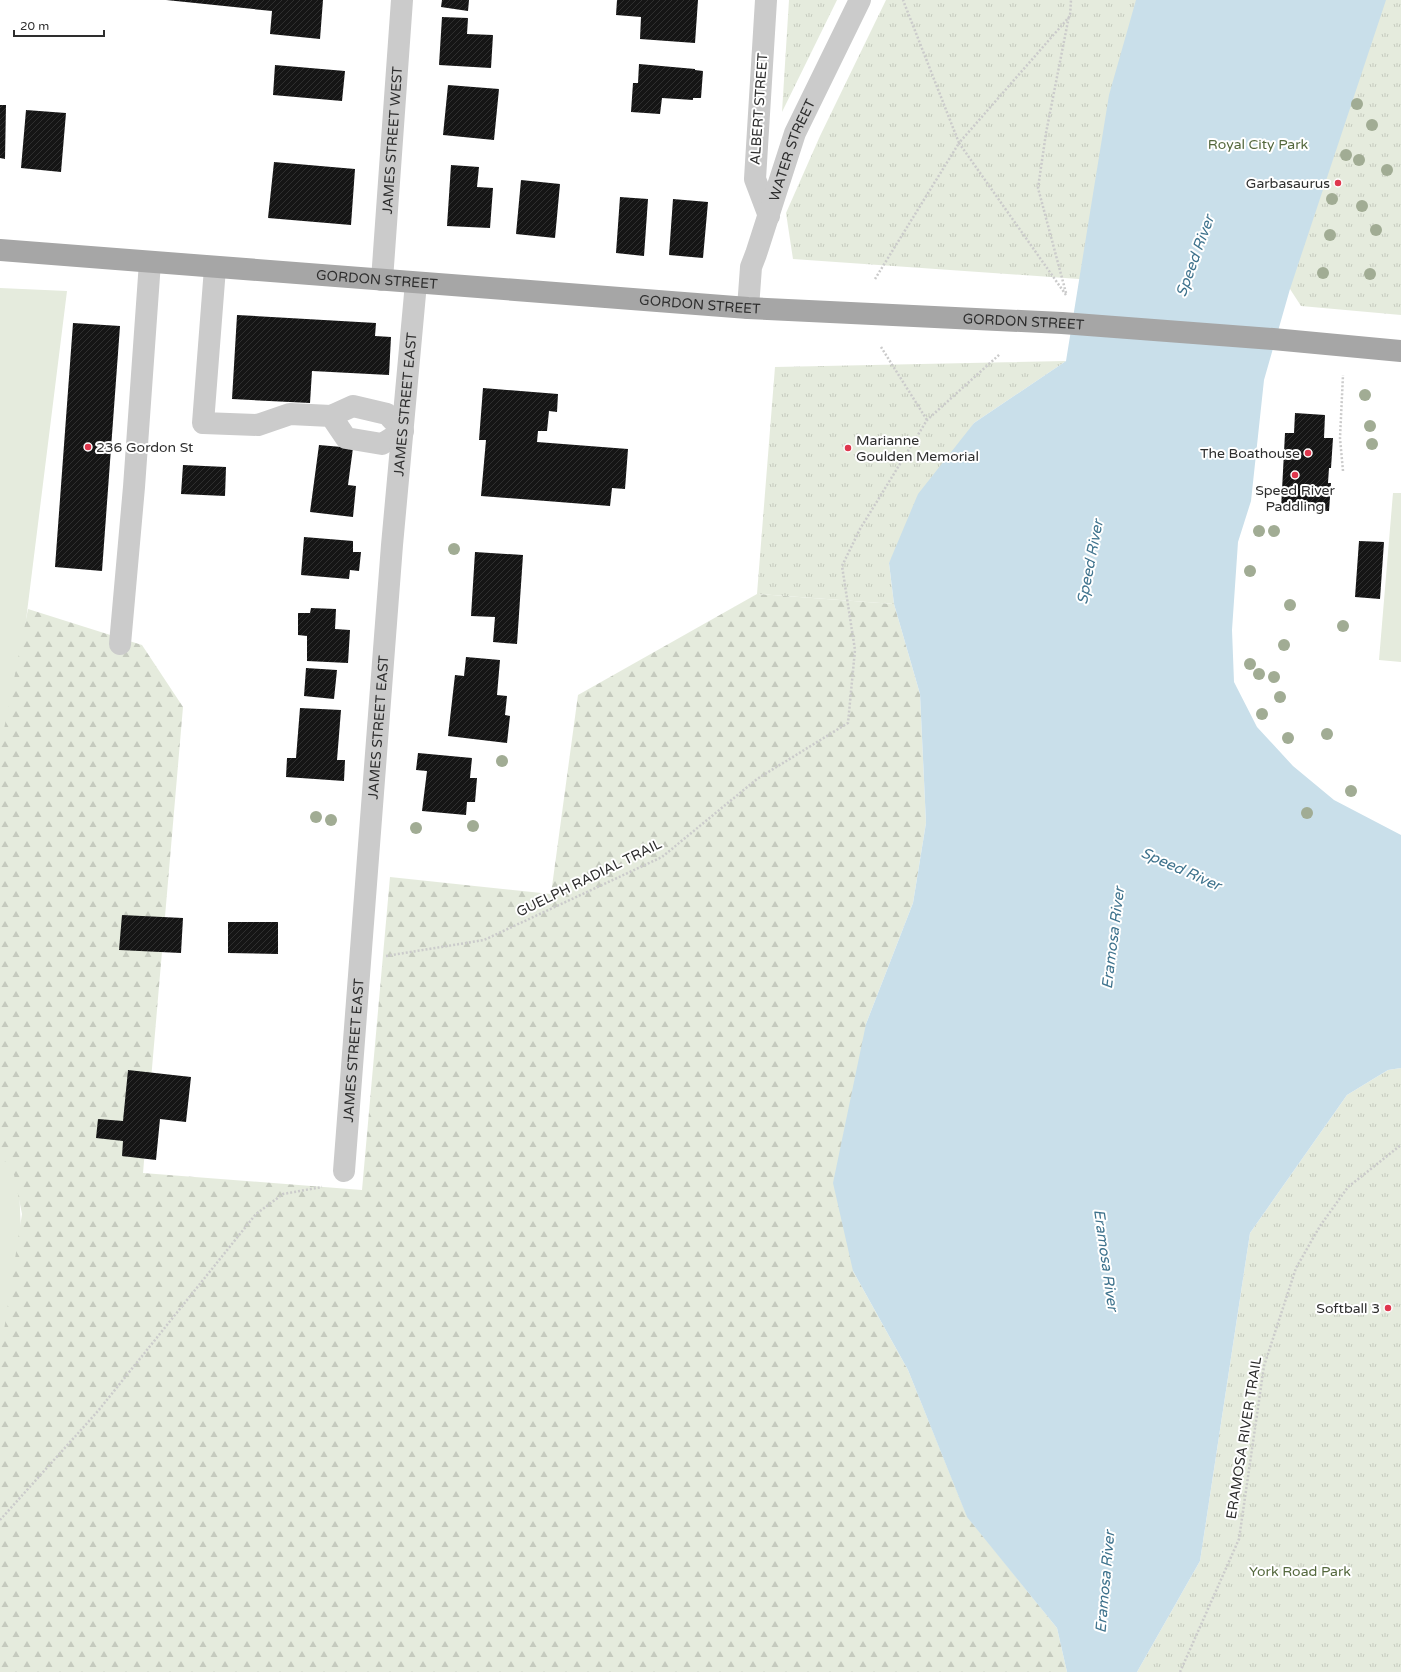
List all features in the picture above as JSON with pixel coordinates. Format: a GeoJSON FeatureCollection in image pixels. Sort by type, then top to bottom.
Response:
{"type":"FeatureCollection","features":[{"type":"Feature","properties":{"kind":"main road","name":"GORDON STREET"},"geometry":{"type":"LineString","coordinates":[[0,250],[382,280],[416,284],[748,308],[1062,323],[1273,339],[1401,351]]}},
{"type":"Feature","properties":{"kind":"street","name":"JAMES STREET WEST"},"geometry":{"type":"LineString","coordinates":[[382,280],[402,0]]}},
{"type":"Feature","properties":{"kind":"street","name":"ALBERT STREET"},"geometry":{"type":"LineString","coordinates":[[766,0],[754,179],[769,216]]}},
{"type":"Feature","properties":{"kind":"street","name":"WATER STREET"},"geometry":{"type":"LineString","coordinates":[[748,308],[751,266],[769,216],[794,134],[860,0]]}},
{"type":"Feature","properties":{"kind":"street"},"geometry":{"type":"LineString","coordinates":[[120,644],[134,487],[150,262]]}},
{"type":"Feature","properties":{"kind":"street"},"geometry":{"type":"LineString","coordinates":[[215,268],[203,423],[258,425],[290,414],[331,416],[353,406],[387,414],[403,431],[382,444],[346,438],[331,416]]}},
{"type":"Feature","properties":{"kind":"street","name":"JAMES STREET EAST"},"geometry":{"type":"LineString","coordinates":[[344,1171],[392,545],[416,284]]}},
{"type":"Feature","properties":{"kind":"path"},"geometry":{"type":"LineString","coordinates":[[903,0],[959,143],[1066,295],[1038,188],[1046,133],[1070,16],[1071,0]]}},
{"type":"Feature","properties":{"kind":"path"},"geometry":{"type":"LineString","coordinates":[[875,279],[959,143],[1070,16]]}},
{"type":"Feature","properties":{"kind":"path"},"geometry":{"type":"LineString","coordinates":[[881,347],[927,420],[1000,354]]}},
{"type":"Feature","properties":{"kind":"path"},"geometry":{"type":"LineString","coordinates":[[1343,375],[1340,438],[1343,471]]}},
{"type":"Feature","properties":{"kind":"path","name":"GUELPH RADIAL TRAIL"},"geometry":{"type":"LineString","coordinates":[[361,960],[484,940],[662,857],[757,779],[848,723],[855,650],[842,566],[860,529],[927,420]]}},
{"type":"Feature","properties":{"kind":"path","name":"ERAMOSA RIVER TRAIL"},"geometry":{"type":"LineString","coordinates":[[1180,1672],[1239,1539],[1264,1366],[1296,1268],[1320,1226],[1348,1188],[1401,1145]]}},
{"type":"Feature","properties":{"kind":"path"},"geometry":{"type":"LineString","coordinates":[[0,1520],[98,1411],[256,1214],[283,1194],[328,1186],[344,1171]]}},
{"type":"Feature","properties":{"kind":"green space"},"geometry":{"type":"Polygon","coordinates":[[[789,0],[837,0],[782,112],[789,0]]]}},
{"type":"Feature","properties":{"kind":"green space","name":"Royal City Park"},"geometry":{"type":"Polygon","coordinates":[[[886,0],[1401,0],[1401,315],[1301,306],[1290,289],[1079,279],[793,259],[786,213],[820,136],[886,0]]]}},
{"type":"Feature","properties":{"kind":"green space"},"geometry":{"type":"Polygon","coordinates":[[[0,288],[67,291],[0,829],[0,288]]]}},
{"type":"Feature","properties":{"kind":"green space"},"geometry":{"type":"Polygon","coordinates":[[[1066,361],[974,423],[889,563],[894,604],[757,594],[775,367],[1066,361]]]}},
{"type":"Feature","properties":{"kind":"green space"},"geometry":{"type":"Polygon","coordinates":[[[1393,493],[1401,493],[1401,662],[1379,660],[1393,493]]]}},
{"type":"Feature","properties":{"kind":"green space"},"geometry":{"type":"Polygon","coordinates":[[[757,594],[894,604],[920,694],[926,823],[913,903],[866,1024],[853,1271],[908,1370],[967,1516],[1057,1628],[1067,1672],[0,1672],[0,1356],[22,1214],[12,1165],[0,1159],[0,749],[28,609],[142,645],[183,707],[143,1173],[362,1190],[390,877],[551,894],[578,695],[757,594]]]}},
{"type":"Feature","properties":{"kind":"green space","name":"York Road Park"},"geometry":{"type":"Polygon","coordinates":[[[1401,1068],[1401,1672],[1137,1672],[1200,1561],[1250,1233],[1347,1095],[1388,1070],[1401,1068]]]}},
{"type":"Feature","properties":{"kind":"green space"},"geometry":{"type":"Polygon","coordinates":[[[0,1081],[18,1167],[32,1458],[0,1497],[0,1081]]]}},
{"type":"Feature","properties":{"kind":"water"},"geometry":{"type":"Polygon","coordinates":[[[1136,0],[1386,0],[1290,289],[1264,380],[1251,501],[1238,542],[1232,630],[1234,682],[1257,727],[1293,766],[1334,800],[1401,835],[1401,1068],[1388,1070],[1347,1095],[1250,1233],[1200,1561],[1137,1672],[1067,1672],[1057,1628],[967,1517],[908,1370],[853,1271],[833,1183],[866,1024],[913,903],[926,823],[920,694],[894,604],[889,563],[918,494],[974,423],[1066,361],[1109,95],[1136,0]]]}},
{"type":"Feature","properties":{"kind":"building"},"geometry":{"type":"Polygon","coordinates":[[[166,0],[323,0],[320,39],[270,34],[272,11],[166,0]]]}},
{"type":"Feature","properties":{"kind":"building"},"geometry":{"type":"Polygon","coordinates":[[[442,0],[469,0],[468,11],[441,7],[442,0]]]}},
{"type":"Feature","properties":{"kind":"building"},"geometry":{"type":"Polygon","coordinates":[[[617,0],[698,0],[695,43],[640,39],[641,17],[616,15],[617,0]]]}},
{"type":"Feature","properties":{"kind":"building"},"geometry":{"type":"Polygon","coordinates":[[[442,17],[468,18],[467,34],[493,35],[491,68],[439,65],[442,17]]]}},
{"type":"Feature","properties":{"kind":"building"},"geometry":{"type":"Polygon","coordinates":[[[639,64],[703,71],[701,98],[693,98],[693,100],[662,98],[660,114],[631,112],[633,83],[638,83],[639,64]]]}},
{"type":"Feature","properties":{"kind":"building"},"geometry":{"type":"Polygon","coordinates":[[[275,65],[345,71],[342,101],[273,95],[275,65]]]}},
{"type":"Feature","properties":{"kind":"building"},"geometry":{"type":"Polygon","coordinates":[[[448,85],[499,89],[494,140],[443,135],[448,85]]]}},
{"type":"Feature","properties":{"kind":"building"},"geometry":{"type":"Polygon","coordinates":[[[0,105],[6,105],[5,159],[0,158],[0,105]]]}},
{"type":"Feature","properties":{"kind":"building"},"geometry":{"type":"Polygon","coordinates":[[[26,110],[66,113],[61,172],[21,168],[26,110]]]}},
{"type":"Feature","properties":{"kind":"building"},"geometry":{"type":"Polygon","coordinates":[[[274,162],[355,169],[351,225],[268,218],[274,162]]]}},
{"type":"Feature","properties":{"kind":"building"},"geometry":{"type":"Polygon","coordinates":[[[451,165],[479,167],[477,187],[493,188],[490,228],[447,226],[451,165]]]}},
{"type":"Feature","properties":{"kind":"building"},"geometry":{"type":"Polygon","coordinates":[[[521,180],[560,184],[555,238],[516,234],[521,180]]]}},
{"type":"Feature","properties":{"kind":"building"},"geometry":{"type":"Polygon","coordinates":[[[620,197],[648,199],[644,256],[616,253],[620,197]]]}},
{"type":"Feature","properties":{"kind":"building"},"geometry":{"type":"Polygon","coordinates":[[[673,199],[708,202],[703,258],[669,255],[673,199]]]}},
{"type":"Feature","properties":{"kind":"building"},"geometry":{"type":"Polygon","coordinates":[[[237,315],[376,323],[375,336],[391,337],[389,375],[312,371],[310,403],[232,399],[237,315]]]}},
{"type":"Feature","properties":{"kind":"building","name":"236 Gordon St"},"geometry":{"type":"Polygon","coordinates":[[[73,323],[120,326],[102,571],[55,567],[73,323]]]}},
{"type":"Feature","properties":{"kind":"building"},"geometry":{"type":"Polygon","coordinates":[[[483,388],[558,394],[557,412],[549,411],[547,431],[538,431],[537,442],[628,449],[625,489],[612,488],[610,506],[481,496],[486,440],[479,440],[483,388]]]}},
{"type":"Feature","properties":{"kind":"building","name":"The Boathouse"},"geometry":{"type":"Polygon","coordinates":[[[1295,413],[1325,415],[1324,438],[1333,438],[1331,468],[1329,468],[1328,483],[1331,483],[1329,511],[1281,509],[1285,433],[1294,433],[1295,413]]]}},
{"type":"Feature","properties":{"kind":"building"},"geometry":{"type":"Polygon","coordinates":[[[319,445],[353,448],[348,485],[356,486],[353,517],[310,512],[319,445]]]}},
{"type":"Feature","properties":{"kind":"building"},"geometry":{"type":"Polygon","coordinates":[[[183,465],[226,467],[225,496],[181,494],[183,465]]]}},
{"type":"Feature","properties":{"kind":"building"},"geometry":{"type":"Polygon","coordinates":[[[304,537],[353,541],[353,552],[361,552],[359,571],[350,570],[349,579],[301,575],[304,537]]]}},
{"type":"Feature","properties":{"kind":"building"},"geometry":{"type":"Polygon","coordinates":[[[1359,541],[1384,542],[1380,599],[1355,597],[1359,541]]]}},
{"type":"Feature","properties":{"kind":"building"},"geometry":{"type":"Polygon","coordinates":[[[475,552],[523,555],[517,644],[493,642],[495,617],[471,616],[475,552]]]}},
{"type":"Feature","properties":{"kind":"building"},"geometry":{"type":"Polygon","coordinates":[[[311,608],[336,609],[335,629],[350,630],[348,663],[307,661],[307,636],[298,635],[298,613],[310,613],[311,608]]]}},
{"type":"Feature","properties":{"kind":"building"},"geometry":{"type":"Polygon","coordinates":[[[466,657],[500,660],[497,695],[507,696],[505,715],[510,716],[507,743],[448,736],[455,675],[464,676],[466,657]]]}},
{"type":"Feature","properties":{"kind":"building"},"geometry":{"type":"Polygon","coordinates":[[[306,668],[337,670],[334,699],[304,696],[306,668]]]}},
{"type":"Feature","properties":{"kind":"building"},"geometry":{"type":"Polygon","coordinates":[[[300,708],[341,710],[337,760],[345,760],[344,781],[286,777],[287,758],[296,758],[300,708]]]}},
{"type":"Feature","properties":{"kind":"building"},"geometry":{"type":"Polygon","coordinates":[[[418,753],[472,758],[470,778],[477,778],[475,802],[467,802],[466,815],[422,811],[427,771],[416,770],[418,753]]]}},
{"type":"Feature","properties":{"kind":"building"},"geometry":{"type":"Polygon","coordinates":[[[122,915],[183,918],[181,953],[119,950],[122,915]]]}},
{"type":"Feature","properties":{"kind":"building"},"geometry":{"type":"Polygon","coordinates":[[[228,922],[278,922],[278,954],[228,953],[228,922]]]}},
{"type":"Feature","properties":{"kind":"building"},"geometry":{"type":"Polygon","coordinates":[[[128,1070],[191,1077],[186,1122],[160,1119],[156,1160],[122,1156],[123,1141],[96,1138],[98,1119],[123,1121],[128,1070]]]}},
{"type":"Feature","properties":{"kind":"place","name":"Garbasaurus"},"geometry":{"type":"Point","coordinates":[1338,183]}},
{"type":"Feature","properties":{"kind":"place","name":"236 Gordon St"},"geometry":{"type":"Point","coordinates":[88,447]}},
{"type":"Feature","properties":{"kind":"place","name":"Marianne Goulden Memorial"},"geometry":{"type":"Point","coordinates":[848,448]}},
{"type":"Feature","properties":{"kind":"place","name":"The Boathouse"},"geometry":{"type":"Point","coordinates":[1308,453]}},
{"type":"Feature","properties":{"kind":"place","name":"Speed River Paddling"},"geometry":{"type":"Point","coordinates":[1295,475]}},
{"type":"Feature","properties":{"kind":"place","name":"Softball 3"},"geometry":{"type":"Point","coordinates":[1388,1308]}},
{"type":"Feature","properties":{"kind":"water label","name":"Speed River"},"geometry":{"type":"Point","coordinates":[1195,256]}},
{"type":"Feature","properties":{"kind":"water label","name":"Speed River"},"geometry":{"type":"Point","coordinates":[1090,562]}},
{"type":"Feature","properties":{"kind":"water label","name":"Speed River"},"geometry":{"type":"Point","coordinates":[1181,869]}},
{"type":"Feature","properties":{"kind":"water label","name":"Eramosa River"},"geometry":{"type":"Point","coordinates":[1113,938]}},
{"type":"Feature","properties":{"kind":"water label","name":"Eramosa River"},"geometry":{"type":"Point","coordinates":[1106,1260]}},
{"type":"Feature","properties":{"kind":"water label","name":"Eramosa River"},"geometry":{"type":"Point","coordinates":[1105,1582]}}]}
